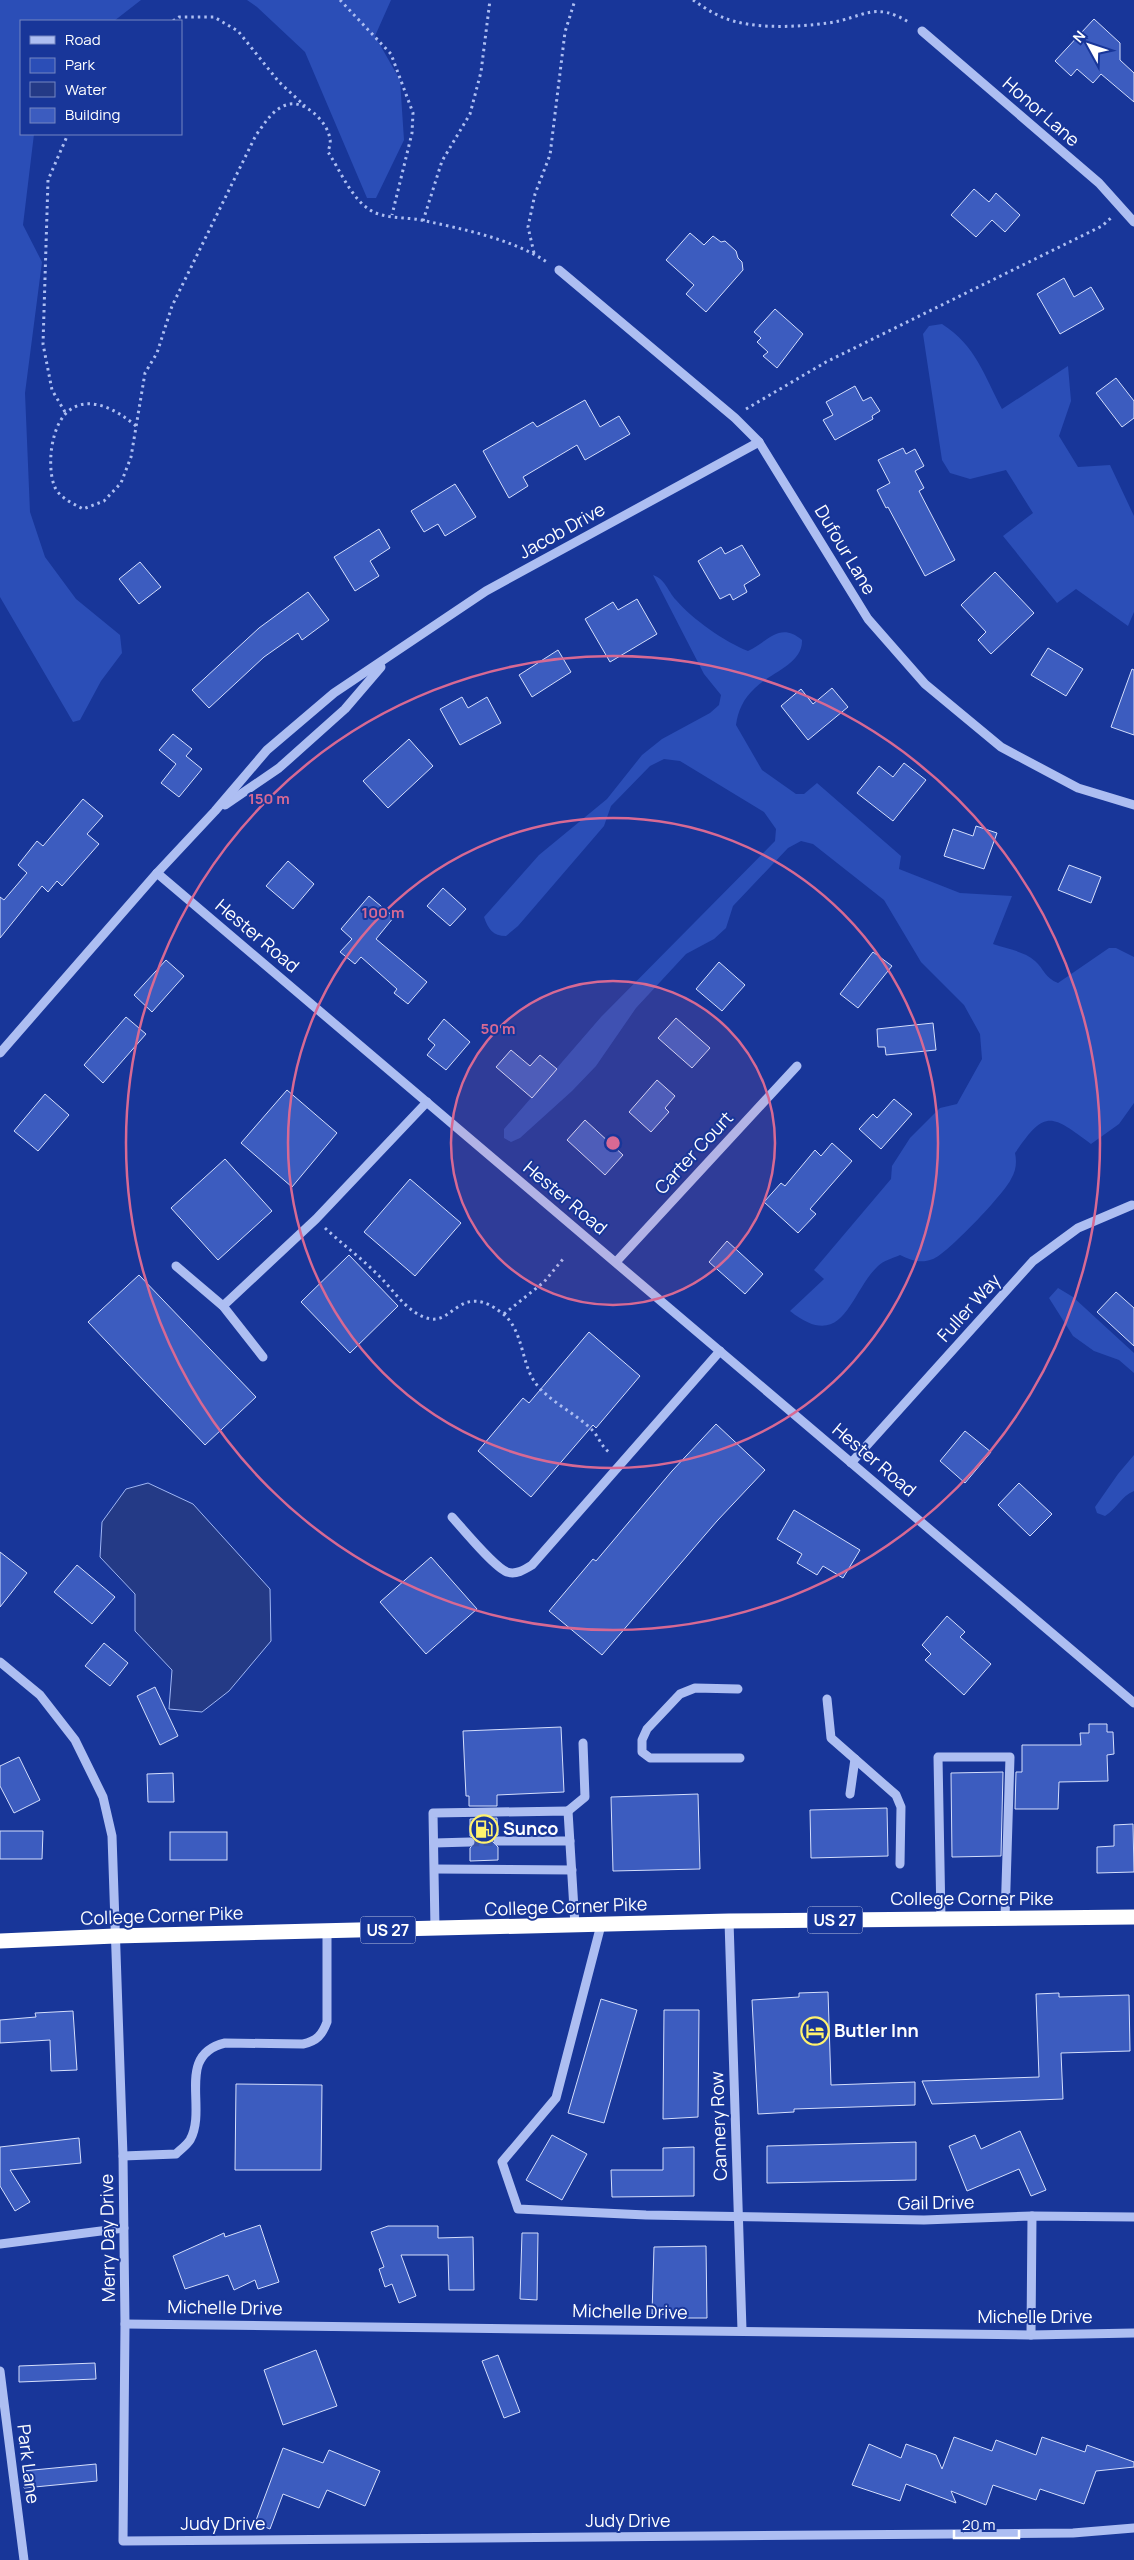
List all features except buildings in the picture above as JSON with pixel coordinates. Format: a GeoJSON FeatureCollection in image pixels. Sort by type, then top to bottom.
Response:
{"type":"FeatureCollection","features":[{"type":"Feature","properties":{"kind":"highway","name":"College Corner Pike"},"geometry":{"type":"LineString","coordinates":[[0,1941],[115,1936],[729,1921],[1134,1917]]}},
{"type":"Feature","properties":{"kind":"street","name":"Honor Lane"},"geometry":{"type":"LineString","coordinates":[[922,31],[1099,183],[1134,222]]}},
{"type":"Feature","properties":{"kind":"street","name":"Dufour Lane"},"geometry":{"type":"LineString","coordinates":[[559,270],[735,418],[759,442],[868,619],[925,684],[1001,747],[1078,788],[1134,805]]}},
{"type":"Feature","properties":{"kind":"street","name":"Jacob Drive"},"geometry":{"type":"LineString","coordinates":[[158,873],[215,811],[267,750],[334,693],[388,659],[486,591],[759,442]]}},
{"type":"Feature","properties":{"kind":"street","name":"Jacob Drive"},"geometry":{"type":"LineString","coordinates":[[215,811],[279,768],[346,709],[388,659]]}},
{"type":"Feature","properties":{"kind":"street"},"geometry":{"type":"LineString","coordinates":[[0,1053],[158,873]]}},
{"type":"Feature","properties":{"kind":"street","name":"Hester Road"},"geometry":{"type":"LineString","coordinates":[[158,873],[1134,1703]]}},
{"type":"Feature","properties":{"kind":"street","name":"Carter Court"},"geometry":{"type":"LineString","coordinates":[[616,1262],[796,1066]]}},
{"type":"Feature","properties":{"kind":"street"},"geometry":{"type":"LineString","coordinates":[[223,1306],[316,1219],[427,1102]]}},
{"type":"Feature","properties":{"kind":"street","name":"Fuller Way"},"geometry":{"type":"LineString","coordinates":[[852,1463],[1033,1261],[1078,1228],[1132,1205]]}},
{"type":"Feature","properties":{"kind":"street"},"geometry":{"type":"LineString","coordinates":[[176,1266],[223,1306],[263,1357]]}},
{"type":"Feature","properties":{"kind":"street"},"geometry":{"type":"LineString","coordinates":[[452,1517],[498,1566],[507,1572],[520,1572],[532,1565],[720,1351]]}},
{"type":"Feature","properties":{"kind":"street","name":"Merry Day Drive"},"geometry":{"type":"LineString","coordinates":[[0,1662],[40,1695],[75,1740],[103,1797],[112,1836],[123,2156],[125,2324],[123,2541]]}},
{"type":"Feature","properties":{"kind":"street"},"geometry":{"type":"LineString","coordinates":[[738,1689],[695,1688],[680,1694],[648,1729],[642,1740],[642,1752],[650,1758],[740,1758]]}},
{"type":"Feature","properties":{"kind":"street"},"geometry":{"type":"LineString","coordinates":[[828,1699],[831,1738],[896,1795],[901,1807],[900,1864]]}},
{"type":"Feature","properties":{"kind":"street"},"geometry":{"type":"LineString","coordinates":[[435,1929],[433,1813],[568,1812],[585,1797],[582,1743]]}},
{"type":"Feature","properties":{"kind":"street"},"geometry":{"type":"LineString","coordinates":[[941,1919],[938,1757],[1010,1757],[1005,1918]]}},
{"type":"Feature","properties":{"kind":"street"},"geometry":{"type":"LineString","coordinates":[[850,1794],[855,1759]]}},
{"type":"Feature","properties":{"kind":"street"},"geometry":{"type":"LineString","coordinates":[[568,1812],[575,1926]]}},
{"type":"Feature","properties":{"kind":"street"},"geometry":{"type":"LineString","coordinates":[[498,1841],[570,1841]]}},
{"type":"Feature","properties":{"kind":"street"},"geometry":{"type":"LineString","coordinates":[[434,1843],[470,1842]]}},
{"type":"Feature","properties":{"kind":"street"},"geometry":{"type":"LineString","coordinates":[[435,1868],[572,1870]]}},
{"type":"Feature","properties":{"kind":"street","name":"Cannery Row"},"geometry":{"type":"LineString","coordinates":[[729,1921],[742,2330]]}},
{"type":"Feature","properties":{"kind":"street","name":"Gail Drive"},"geometry":{"type":"LineString","coordinates":[[601,1925],[556,2098],[502,2162],[518,2210],[739,2218],[924,2220],[1032,2216],[1134,2217]]}},
{"type":"Feature","properties":{"kind":"street"},"geometry":{"type":"LineString","coordinates":[[123,2156],[176,2154],[190,2140],[194,2123],[197,2066],[203,2054],[213,2046],[225,2043],[303,2044],[314,2042],[322,2034],[327,2022],[328,1931]]}},
{"type":"Feature","properties":{"kind":"street"},"geometry":{"type":"LineString","coordinates":[[1032,2216],[1032,2335]]}},
{"type":"Feature","properties":{"kind":"street"},"geometry":{"type":"LineString","coordinates":[[0,2244],[124,2228]]}},
{"type":"Feature","properties":{"kind":"street","name":"Michelle Drive"},"geometry":{"type":"LineString","coordinates":[[125,2324],[1032,2335],[1134,2333]]}},
{"type":"Feature","properties":{"kind":"street","name":"Park Lane"},"geometry":{"type":"LineString","coordinates":[[0,2371],[24,2560]]}},
{"type":"Feature","properties":{"kind":"street","name":"Judy Drive"},"geometry":{"type":"LineString","coordinates":[[123,2541],[1073,2534],[1134,2528]]}},
{"type":"Feature","properties":{"kind":"path"},"geometry":{"type":"LineString","coordinates":[[340,0],[391,54],[413,113],[412,134],[392,215]]}},
{"type":"Feature","properties":{"kind":"path"},"geometry":{"type":"LineString","coordinates":[[423,221],[442,161],[470,114],[482,72],[490,0]]}},
{"type":"Feature","properties":{"kind":"path"},"geometry":{"type":"LineString","coordinates":[[534,253],[528,227],[535,194],[550,155],[565,32],[575,0]]}},
{"type":"Feature","properties":{"kind":"path"},"geometry":{"type":"LineString","coordinates":[[693,0],[724,18],[764,27],[830,23],[872,9],[896,12],[922,31]]}},
{"type":"Feature","properties":{"kind":"path"},"geometry":{"type":"LineString","coordinates":[[174,20],[179,17],[214,16],[238,31],[279,82],[323,122],[330,140],[328,152],[356,197],[369,210],[381,216],[392,215],[423,221],[492,238],[534,253],[559,270]]}},
{"type":"Feature","properties":{"kind":"path"},"geometry":{"type":"LineString","coordinates":[[136,426],[119,411],[100,403],[79,406],[65,412],[55,428],[50,457],[54,485],[64,499],[83,509],[104,501],[121,483],[131,457],[145,373],[157,353],[172,306],[256,135],[273,112],[288,104],[306,106]]}},
{"type":"Feature","properties":{"kind":"path"},"geometry":{"type":"LineString","coordinates":[[65,412],[52,390],[43,344],[48,180],[68,135]]}},
{"type":"Feature","properties":{"kind":"path"},"geometry":{"type":"LineString","coordinates":[[735,418],[753,404],[826,362],[1102,226],[1122,209]]}},
{"type":"Feature","properties":{"kind":"path"},"geometry":{"type":"LineString","coordinates":[[316,1219],[376,1272],[404,1302],[420,1314],[431,1319],[441,1317],[461,1303],[473,1301],[486,1304],[504,1314],[517,1334],[526,1367],[535,1384],[594,1433],[600,1445],[622,1463]]}},
{"type":"Feature","properties":{"kind":"path"},"geometry":{"type":"LineString","coordinates":[[504,1314],[544,1282],[563,1259]]}},
{"type":"Feature","properties":{"kind":"green space"},"geometry":{"type":"Polygon","coordinates":[[[0,0],[141,0],[115,20],[20,20],[20,135],[34,135],[23,225],[42,262],[25,393],[30,512],[45,557],[76,599],[120,635],[122,653],[101,681],[80,720],[73,722],[0,597],[0,0]]]}},
{"type":"Feature","properties":{"kind":"green space"},"geometry":{"type":"Polygon","coordinates":[[[247,0],[391,0],[375,36],[400,80],[404,140],[376,198],[367,198],[305,52],[247,0]]]}},
{"type":"Feature","properties":{"kind":"green space"},"geometry":{"type":"Polygon","coordinates":[[[942,324],[954,333],[971,352],[1002,409],[1068,366],[1071,401],[1059,436],[1078,467],[1110,465],[1134,516],[1134,612],[1128,626],[1076,589],[1057,603],[1003,536],[1033,513],[1006,470],[970,479],[950,473],[942,460],[923,334],[929,326],[942,324]]]}},
{"type":"Feature","properties":{"kind":"green space"},"geometry":{"type":"Polygon","coordinates":[[[653,575],[661,580],[676,600],[700,622],[729,642],[748,651],[781,633],[794,635],[802,640],[801,648],[792,662],[751,692],[744,701],[738,715],[736,725],[762,770],[796,794],[804,794],[817,783],[901,856],[899,869],[960,893],[1012,896],[993,944],[1031,958],[1054,981],[1058,983],[1109,948],[1116,948],[1134,957],[1134,1103],[1119,1124],[1091,1144],[1057,1122],[1049,1121],[1042,1123],[1025,1139],[1015,1153],[1016,1163],[1013,1176],[998,1197],[950,1247],[933,1259],[916,1261],[900,1255],[878,1266],[868,1277],[844,1314],[834,1323],[823,1326],[808,1322],[790,1311],[824,1279],[814,1270],[891,1179],[892,1166],[910,1138],[940,1108],[957,1104],[982,1059],[980,1034],[964,1005],[921,962],[884,900],[813,844],[801,841],[788,848],[733,906],[726,928],[714,939],[686,954],[636,1008],[596,1066],[572,1091],[520,1138],[511,1142],[504,1138],[504,1129],[601,1017],[775,841],[776,829],[764,812],[680,761],[664,759],[650,766],[611,806],[604,826],[518,926],[506,936],[498,935],[489,928],[484,917],[539,855],[607,799],[642,755],[662,739],[710,713],[719,705],[721,695],[704,674],[653,575]]]}},
{"type":"Feature","properties":{"kind":"green space"},"geometry":{"type":"Polygon","coordinates":[[[1058,1288],[1073,1297],[1134,1353],[1134,1373],[1119,1360],[1094,1351],[1073,1336],[1049,1298],[1058,1288]]]}},
{"type":"Feature","properties":{"kind":"green space"},"geometry":{"type":"Polygon","coordinates":[[[1134,1455],[1134,1491],[1105,1516],[1097,1513],[1095,1507],[1134,1455]]]}},
{"type":"Feature","properties":{"kind":"water"},"geometry":{"type":"Polygon","coordinates":[[[148,1483],[193,1504],[270,1589],[271,1641],[229,1691],[202,1712],[169,1709],[172,1670],[135,1631],[135,1594],[100,1557],[102,1522],[126,1489],[148,1483]]]}},
{"type":"Feature","properties":{"kind":"tunnel"},"geometry":{"type":"LineString","coordinates":[[470,1842],[498,1841]]}},
{"type":"Feature","properties":{"kind":"place","name":"Sunco"},"geometry":{"type":"Point","coordinates":[484,1829]}},
{"type":"Feature","properties":{"kind":"place","name":"Butler Inn"},"geometry":{"type":"Point","coordinates":[815,2031]}}]}
